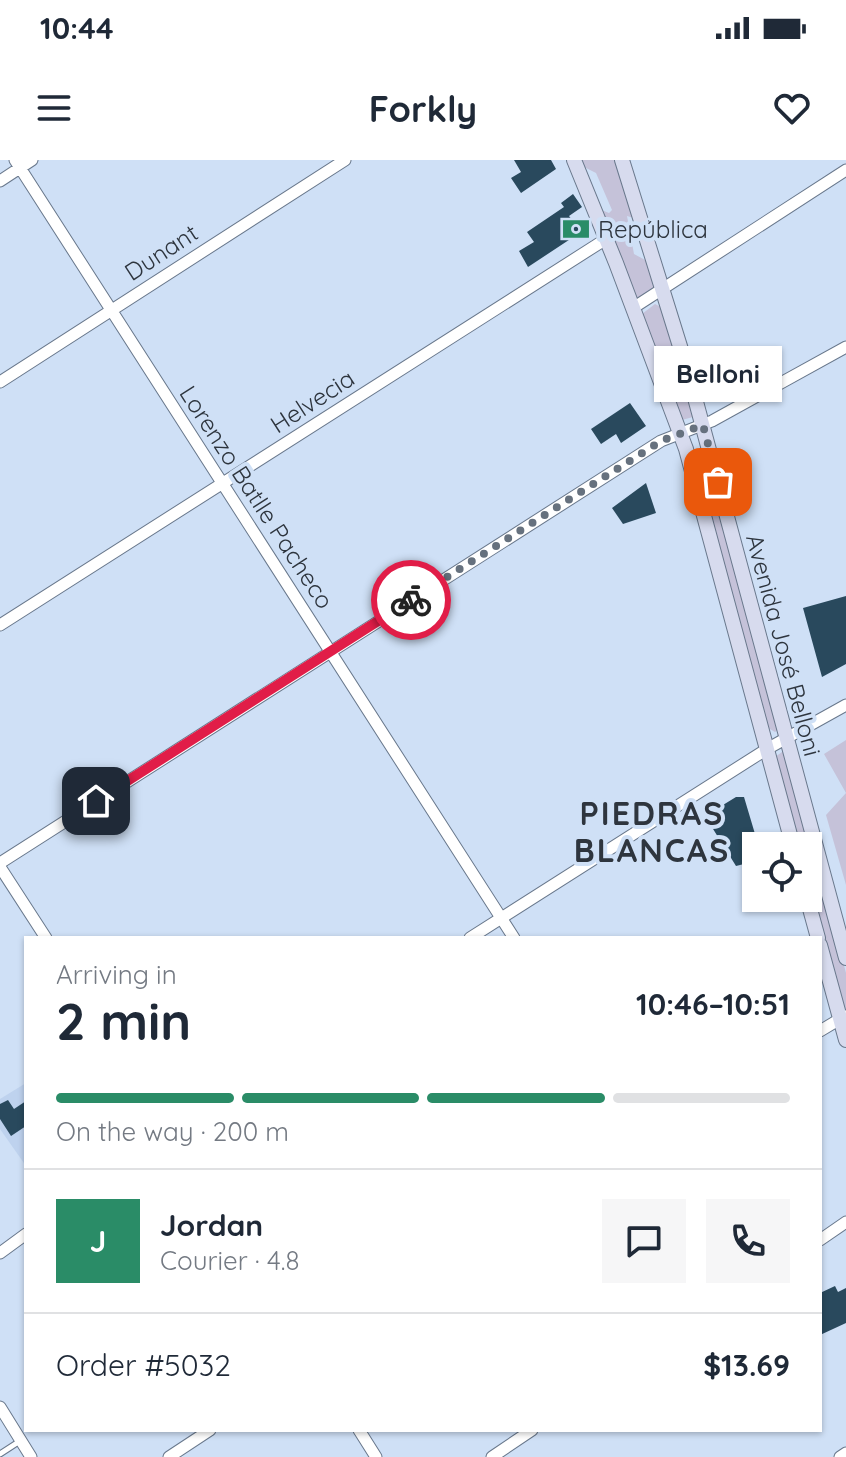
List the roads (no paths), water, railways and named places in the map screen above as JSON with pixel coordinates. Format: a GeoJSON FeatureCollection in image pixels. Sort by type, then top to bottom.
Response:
{"type":"FeatureCollection","features":[{"type":"Feature","properties":{"kind":"main road","name":"Avenida José Belloni"},"geometry":{"type":"LineString","coordinates":[[574,160],[679,433],[789,832]]}},
{"type":"Feature","properties":{"kind":"main road","name":"Avenida José Belloni"},"geometry":{"type":"LineString","coordinates":[[622,160],[703,425],[846,958]]}},
{"type":"Feature","properties":{"kind":"main road"},"geometry":{"type":"LineString","coordinates":[[811,912],[817,936]]}},
{"type":"Feature","properties":{"kind":"main road"},"geometry":{"type":"LineString","coordinates":[[822,951],[843,1018],[846,1040]]}},
{"type":"Feature","properties":{"kind":"street"},"geometry":{"type":"LineString","coordinates":[[0,181],[17,164],[32,160]]}},
{"type":"Feature","properties":{"kind":"street","name":"Dunant"},"geometry":{"type":"LineString","coordinates":[[0,382],[345,160]]}},
{"type":"Feature","properties":{"kind":"street","name":"Lorenzo Batlle Pacheco"},"geometry":{"type":"LineString","coordinates":[[17,164],[513,936]]}},
{"type":"Feature","properties":{"kind":"street"},"geometry":{"type":"LineString","coordinates":[[633,308],[846,170]]}},
{"type":"Feature","properties":{"kind":"street","name":"Helvecia"},"geometry":{"type":"LineString","coordinates":[[0,625],[606,239]]}},
{"type":"Feature","properties":{"kind":"street"},"geometry":{"type":"LineString","coordinates":[[45,936],[0,865],[661,441],[703,425],[846,347]]}},
{"type":"Feature","properties":{"kind":"street"},"geometry":{"type":"LineString","coordinates":[[473,936],[767,749],[846,705]]}},
{"type":"Feature","properties":{"kind":"street"},"geometry":{"type":"LineString","coordinates":[[822,1030],[843,1018]]}},
{"type":"Feature","properties":{"kind":"street"},"geometry":{"type":"LineString","coordinates":[[822,1239],[846,1222]]}},
{"type":"Feature","properties":{"kind":"street"},"geometry":{"type":"LineString","coordinates":[[0,1253],[24,1235]]}},
{"type":"Feature","properties":{"kind":"street"},"geometry":{"type":"LineString","coordinates":[[0,1407],[31,1457]]}},
{"type":"Feature","properties":{"kind":"street"},"geometry":{"type":"LineString","coordinates":[[169,1457],[207,1432]]}},
{"type":"Feature","properties":{"kind":"street"},"geometry":{"type":"LineString","coordinates":[[360,1432],[376,1457]]}},
{"type":"Feature","properties":{"kind":"street"},"geometry":{"type":"LineString","coordinates":[[492,1457],[529,1432]]}},
{"type":"Feature","properties":{"kind":"street"},"geometry":{"type":"LineString","coordinates":[[840,1457],[846,1453]]}},
{"type":"Feature","properties":{"kind":"lane"},"geometry":{"type":"LineString","coordinates":[[0,1454],[21,1440]]}},
{"type":"Feature","properties":{"kind":"place","name":"República"},"geometry":{"type":"Point","coordinates":[576,229]}},
{"type":"Feature","properties":{"kind":"place","name":"Belloni"},"geometry":{"type":"Point","coordinates":[718,482]}},
{"type":"Feature","properties":{"kind":"district","name":"PIEDRAS BLANCAS"},"geometry":{"type":"Point","coordinates":[652,832]}}]}
